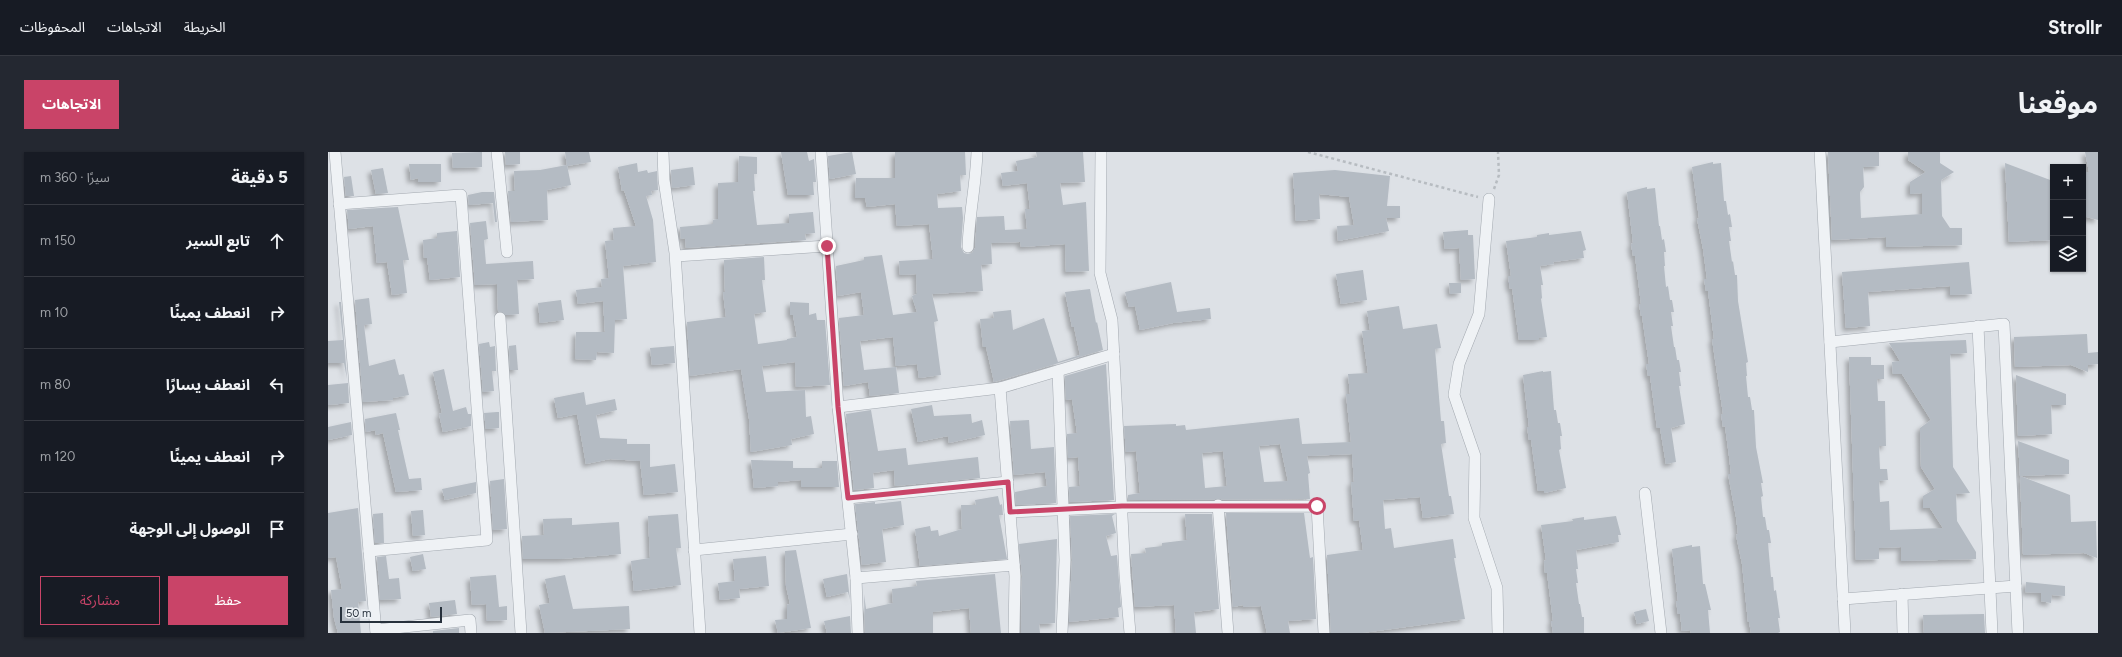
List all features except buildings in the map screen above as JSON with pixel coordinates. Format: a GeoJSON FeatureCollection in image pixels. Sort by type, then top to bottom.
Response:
{"type":"FeatureCollection","features":[{"type":"Feature","properties":{"kind":"street"},"geometry":{"type":"LineString","coordinates":[[335,152],[376,632],[470,620],[471,633]]}},
{"type":"Feature","properties":{"kind":"street"},"geometry":{"type":"LineString","coordinates":[[497,152],[507,252]]}},
{"type":"Feature","properties":{"kind":"street"},"geometry":{"type":"LineString","coordinates":[[663,152],[664,180],[676,256],[700,633]]}},
{"type":"Feature","properties":{"kind":"street"},"geometry":{"type":"LineString","coordinates":[[821,152],[838,407],[856,578],[858,633]]}},
{"type":"Feature","properties":{"kind":"street"},"geometry":{"type":"LineString","coordinates":[[968,247],[969,217],[976,181],[977,152]]}},
{"type":"Feature","properties":{"kind":"street"},"geometry":{"type":"LineString","coordinates":[[1101,152],[1100,273],[1112,320],[1130,633]]}},
{"type":"Feature","properties":{"kind":"street"},"geometry":{"type":"LineString","coordinates":[[1820,152],[1845,633]]}},
{"type":"Feature","properties":{"kind":"street"},"geometry":{"type":"LineString","coordinates":[[339,204],[461,195],[487,540],[369,551]]}},
{"type":"Feature","properties":{"kind":"street"},"geometry":{"type":"LineString","coordinates":[[1489,199],[1479,314],[1459,364],[1454,395],[1475,456],[1474,518],[1497,588],[1498,633]]}},
{"type":"Feature","properties":{"kind":"street"},"geometry":{"type":"LineString","coordinates":[[676,256],[827,246]]}},
{"type":"Feature","properties":{"kind":"street"},"geometry":{"type":"LineString","coordinates":[[500,318],[521,633]]}},
{"type":"Feature","properties":{"kind":"street"},"geometry":{"type":"LineString","coordinates":[[1830,342],[2004,324],[2018,633]]}},
{"type":"Feature","properties":{"kind":"street"},"geometry":{"type":"LineString","coordinates":[[1978,326],[1992,633]]}},
{"type":"Feature","properties":{"kind":"street"},"geometry":{"type":"LineString","coordinates":[[838,407],[1000,388],[1114,354]]}},
{"type":"Feature","properties":{"kind":"street"},"geometry":{"type":"LineString","coordinates":[[1058,371],[1065,560],[1062,633]]}},
{"type":"Feature","properties":{"kind":"street"},"geometry":{"type":"LineString","coordinates":[[1000,388],[1014,565],[1014,633]]}},
{"type":"Feature","properties":{"kind":"street"},"geometry":{"type":"LineString","coordinates":[[848,498],[1008,482]]}},
{"type":"Feature","properties":{"kind":"street"},"geometry":{"type":"LineString","coordinates":[[1646,493],[1661,633]]}},
{"type":"Feature","properties":{"kind":"street"},"geometry":{"type":"LineString","coordinates":[[1218,505],[1228,633]]}},
{"type":"Feature","properties":{"kind":"street"},"geometry":{"type":"LineString","coordinates":[[1010,512],[1122,506],[1317,506],[1324,633]]}},
{"type":"Feature","properties":{"kind":"street"},"geometry":{"type":"LineString","coordinates":[[694,550],[852,534]]}},
{"type":"Feature","properties":{"kind":"street"},"geometry":{"type":"LineString","coordinates":[[856,578],[1014,565]]}},
{"type":"Feature","properties":{"kind":"street"},"geometry":{"type":"LineString","coordinates":[[1843,599],[2016,586]]}},
{"type":"Feature","properties":{"kind":"street"},"geometry":{"type":"LineString","coordinates":[[1902,594],[1903,633]]}},
{"type":"Feature","properties":{"kind":"path"},"geometry":{"type":"LineString","coordinates":[[1308,152],[1489,199],[1499,175],[1498,152]]}},
{"type":"Feature","properties":{"kind":"route"},"geometry":{"type":"LineString","coordinates":[[827,246],[838,407],[848,498],[1008,482],[1010,512],[1122,506],[1317,506]]}}]}
